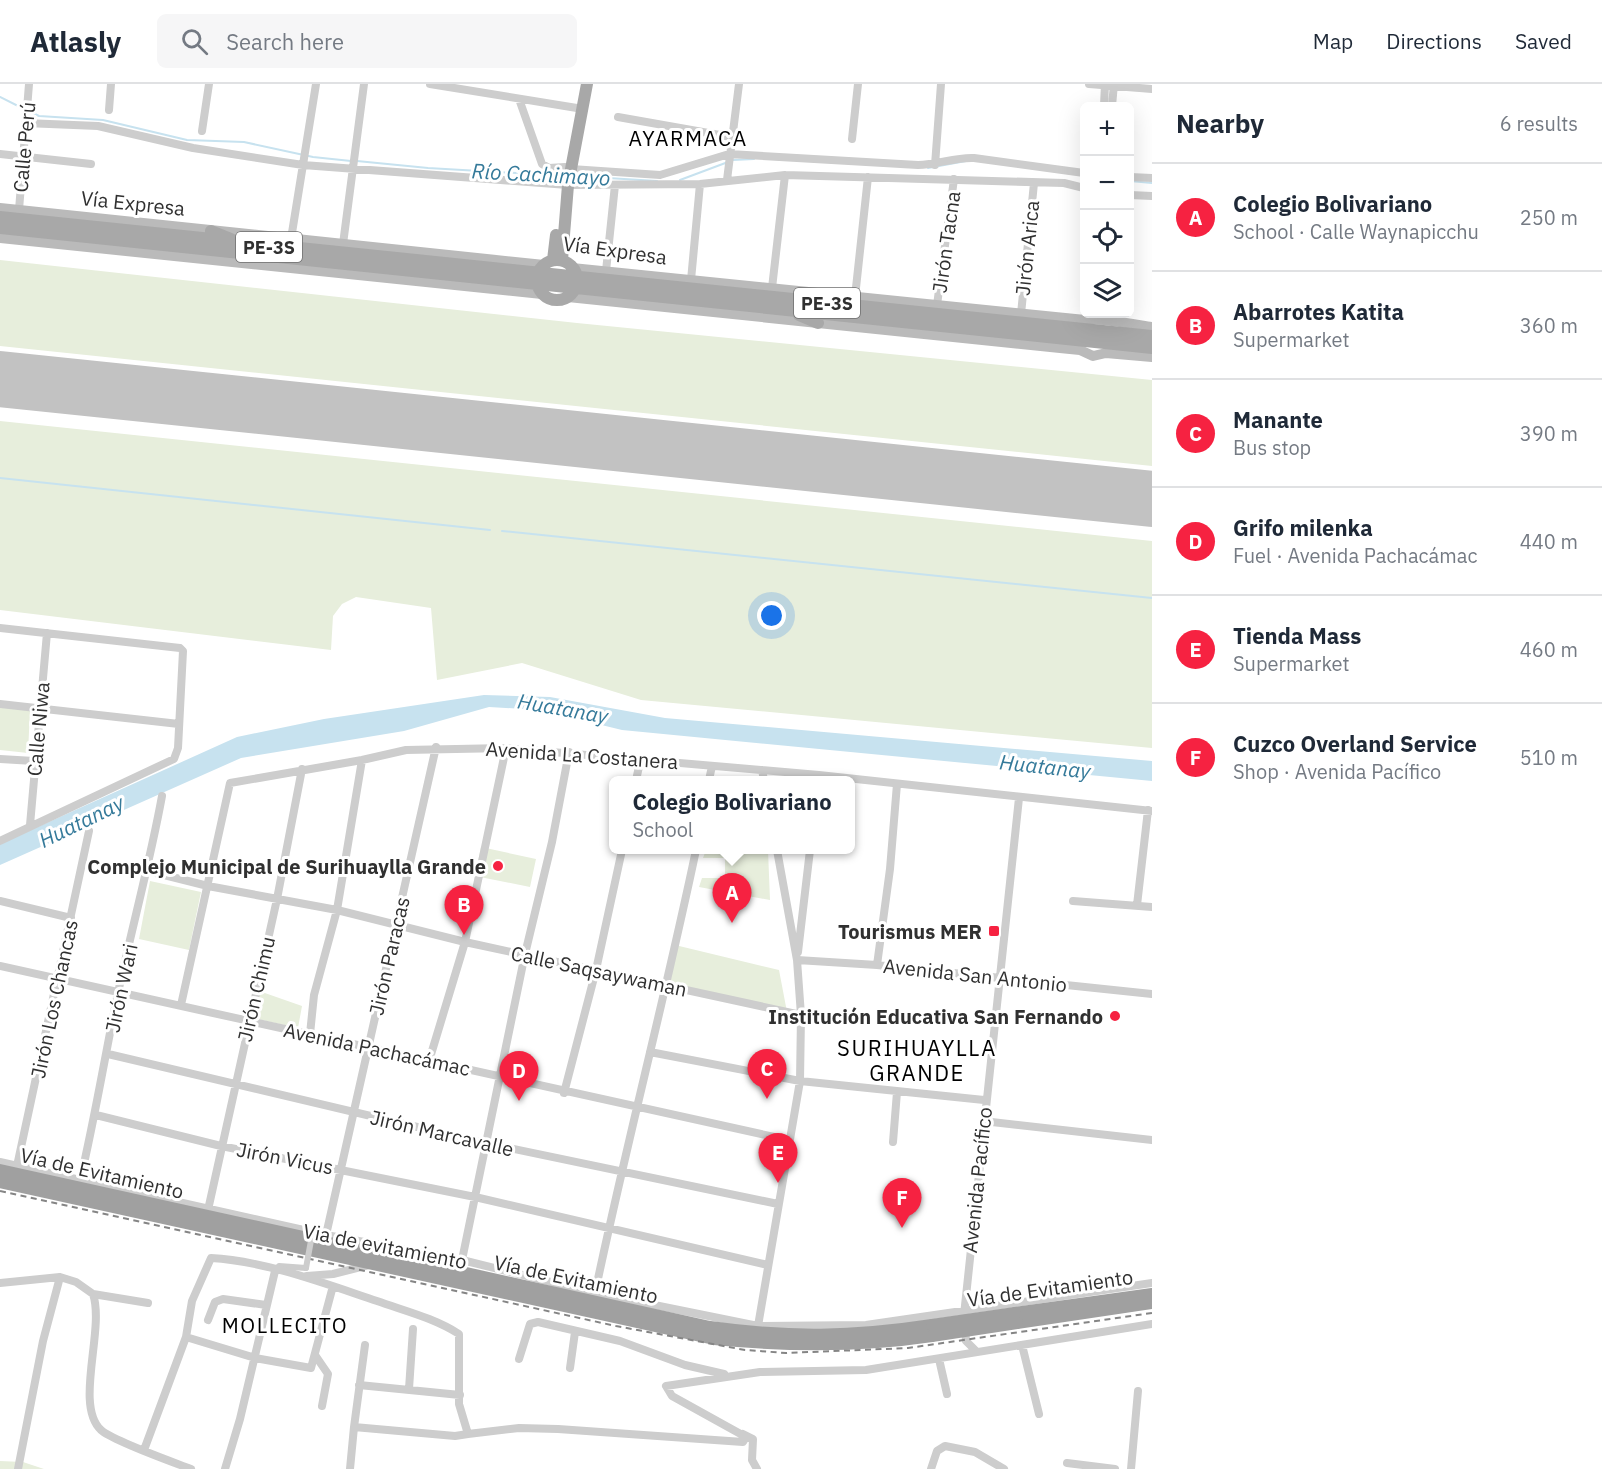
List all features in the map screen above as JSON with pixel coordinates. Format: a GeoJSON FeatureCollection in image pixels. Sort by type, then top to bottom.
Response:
{"type":"FeatureCollection","features":[{"type":"Feature","properties":{"kind":"highway","name":"Vía de Evitamiento"},"geometry":{"type":"LineString","coordinates":[[0,1170],[710,1327],[766,1335],[822,1336],[932,1330]]}},
{"type":"Feature","properties":{"kind":"highway","name":"Vía de Evitamiento"},"geometry":{"type":"LineString","coordinates":[[0,1182],[369,1265],[714,1339],[782,1345],[848,1345],[1016,1318],[1152,1303]]}},
{"type":"Feature","properties":{"kind":"highway","name":"Vía de Evitamiento"},"geometry":{"type":"LineString","coordinates":[[1016,1318],[1152,1294]]}},
{"type":"Feature","properties":{"kind":"main road"},"geometry":{"type":"LineString","coordinates":[[579,84],[579,108]]}},
{"type":"Feature","properties":{"kind":"main road"},"geometry":{"type":"LineString","coordinates":[[546,273],[579,108],[587,84]]}},
{"type":"Feature","properties":{"kind":"main road","name":"Vía Expresa"},"geometry":{"type":"LineString","coordinates":[[0,208],[343,244],[546,273],[573,283],[818,323],[921,333],[1152,327]]}},
{"type":"Feature","properties":{"kind":"main road","name":"Vía Expresa"},"geometry":{"type":"LineString","coordinates":[[0,217],[98,233],[243,249],[546,273],[573,283],[954,321],[1095,329],[1152,336]]}},
{"type":"Feature","properties":{"kind":"main road"},"geometry":{"type":"LineString","coordinates":[[98,233],[132,222]]}},
{"type":"Feature","properties":{"kind":"main road","name":"Vía Expresa"},"geometry":{"type":"LineString","coordinates":[[0,228],[98,233]]}},
{"type":"Feature","properties":{"kind":"main road"},"geometry":{"type":"LineString","coordinates":[[211,231],[243,249]]}},
{"type":"Feature","properties":{"kind":"main road"},"geometry":{"type":"LineString","coordinates":[[98,233],[126,251]]}},
{"type":"Feature","properties":{"kind":"main road","name":"Vía Expresa"},"geometry":{"type":"LineString","coordinates":[[0,238],[208,259],[546,273]]}},
{"type":"Feature","properties":{"kind":"main road"},"geometry":{"type":"LineString","coordinates":[[208,259],[243,249]]}},
{"type":"Feature","properties":{"kind":"main road","name":"Vía Expresa"},"geometry":{"type":"LineString","coordinates":[[573,283],[606,271],[1021,314],[1095,329],[1152,348]]}},
{"type":"Feature","properties":{"kind":"main road"},"geometry":{"type":"LineString","coordinates":[[785,304],[820,293]]}},
{"type":"Feature","properties":{"kind":"main road"},"geometry":{"type":"LineString","coordinates":[[922,303],[954,321]]}},
{"type":"Feature","properties":{"kind":"main road"},"geometry":{"type":"LineString","coordinates":[[785,304],[818,323]]}},
{"type":"Feature","properties":{"kind":"main road"},"geometry":{"type":"LineString","coordinates":[[921,333],[954,321]]}},
{"type":"Feature","properties":{"kind":"main road","name":"Vía Expresa"},"geometry":{"type":"LineString","coordinates":[[1095,329],[1152,357]]}},
{"type":"Feature","properties":{"kind":"street","name":"Calle Perú"},"geometry":{"type":"LineString","coordinates":[[19,210],[29,84]]}},
{"type":"Feature","properties":{"kind":"street"},"geometry":{"type":"LineString","coordinates":[[109,110],[111,84]]}},
{"type":"Feature","properties":{"kind":"street"},"geometry":{"type":"LineString","coordinates":[[202,131],[209,84]]}},
{"type":"Feature","properties":{"kind":"street"},"geometry":{"type":"LineString","coordinates":[[291,239],[316,84]]}},
{"type":"Feature","properties":{"kind":"street"},"geometry":{"type":"LineString","coordinates":[[343,244],[364,84]]}},
{"type":"Feature","properties":{"kind":"street"},"geometry":{"type":"LineString","coordinates":[[430,84],[464,87],[519,99],[579,108]]}},
{"type":"Feature","properties":{"kind":"street"},"geometry":{"type":"LineString","coordinates":[[728,180],[729,154],[739,84]]}},
{"type":"Feature","properties":{"kind":"street"},"geometry":{"type":"LineString","coordinates":[[852,139],[858,84]]}},
{"type":"Feature","properties":{"kind":"street"},"geometry":{"type":"LineString","coordinates":[[935,165],[941,84]]}},
{"type":"Feature","properties":{"kind":"street"},"geometry":{"type":"LineString","coordinates":[[1089,84],[1152,89]]}},
{"type":"Feature","properties":{"kind":"street"},"geometry":{"type":"LineString","coordinates":[[1105,102],[1109,85]]}},
{"type":"Feature","properties":{"kind":"street"},"geometry":{"type":"LineString","coordinates":[[1109,85],[1111,102]]}},
{"type":"Feature","properties":{"kind":"street"},"geometry":{"type":"LineString","coordinates":[[519,99],[542,164],[567,176],[615,185],[700,184],[785,175],[954,178],[1064,183],[1080,187]]}},
{"type":"Feature","properties":{"kind":"street"},"geometry":{"type":"LineString","coordinates":[[618,117],[731,137]]}},
{"type":"Feature","properties":{"kind":"street"},"geometry":{"type":"LineString","coordinates":[[26,120],[98,126],[193,148],[303,161],[567,176],[660,175],[729,154],[935,165],[962,158],[974,158],[1080,172]]}},
{"type":"Feature","properties":{"kind":"street"},"geometry":{"type":"LineString","coordinates":[[0,154],[91,164]]}},
{"type":"Feature","properties":{"kind":"street"},"geometry":{"type":"LineString","coordinates":[[772,288],[785,175]]}},
{"type":"Feature","properties":{"kind":"street"},"geometry":{"type":"LineString","coordinates":[[855,297],[868,177]]}},
{"type":"Feature","properties":{"kind":"street"},"geometry":{"type":"LineString","coordinates":[[1134,177],[1152,178]]}},
{"type":"Feature","properties":{"kind":"street","name":"Jirón Tacna"},"geometry":{"type":"LineString","coordinates":[[937,305],[954,178]]}},
{"type":"Feature","properties":{"kind":"street","name":"Jirón Arica"},"geometry":{"type":"LineString","coordinates":[[1021,314],[1034,183]]}},
{"type":"Feature","properties":{"kind":"street"},"geometry":{"type":"LineString","coordinates":[[692,280],[700,184]]}},
{"type":"Feature","properties":{"kind":"street"},"geometry":{"type":"LineString","coordinates":[[606,271],[615,185]]}},
{"type":"Feature","properties":{"kind":"street"},"geometry":{"type":"LineString","coordinates":[[1134,195],[1152,196]]}},
{"type":"Feature","properties":{"kind":"street"},"geometry":{"type":"LineString","coordinates":[[0,628],[180,648],[183,651],[178,748],[174,759],[0,841]]}},
{"type":"Feature","properties":{"kind":"street","name":"Calle Niwa"},"geometry":{"type":"LineString","coordinates":[[30,825],[47,633]]}},
{"type":"Feature","properties":{"kind":"street"},"geometry":{"type":"LineString","coordinates":[[0,704],[179,724]]}},
{"type":"Feature","properties":{"kind":"street","name":"Avenida La Costanera"},"geometry":{"type":"LineString","coordinates":[[208,885],[230,783],[302,769],[362,760],[406,750],[436,747],[506,747],[641,758],[804,776]]}},
{"type":"Feature","properties":{"kind":"street","name":"Jirón Paracas"},"geometry":{"type":"LineString","coordinates":[[326,1235],[366,1049],[397,925],[436,747]]}},
{"type":"Feature","properties":{"kind":"street"},"geometry":{"type":"LineString","coordinates":[[429,1061],[465,942],[506,747]]}},
{"type":"Feature","properties":{"kind":"street"},"geometry":{"type":"LineString","coordinates":[[462,1260],[525,954],[552,842],[569,752]]}},
{"type":"Feature","properties":{"kind":"street"},"geometry":{"type":"LineString","coordinates":[[637,776],[641,758]]}},
{"type":"Feature","properties":{"kind":"street"},"geometry":{"type":"LineString","coordinates":[[0,759],[34,761]]}},
{"type":"Feature","properties":{"kind":"street"},"geometry":{"type":"LineString","coordinates":[[310,1034],[314,995],[337,910],[362,760]]}},
{"type":"Feature","properties":{"kind":"street"},"geometry":{"type":"LineString","coordinates":[[710,776],[712,766]]}},
{"type":"Feature","properties":{"kind":"street","name":"Jirón Chimu"},"geometry":{"type":"LineString","coordinates":[[208,1210],[277,899],[302,769]]}},
{"type":"Feature","properties":{"kind":"street"},"geometry":{"type":"LineString","coordinates":[[762,770],[763,776]]}},
{"type":"Feature","properties":{"kind":"street","name":"Avenida La Costanera"},"geometry":{"type":"LineString","coordinates":[[855,781],[1150,810]]}},
{"type":"Feature","properties":{"kind":"street"},"geometry":{"type":"LineString","coordinates":[[877,965],[890,868],[897,784]]}},
{"type":"Feature","properties":{"kind":"street","name":"Jirón Wari"},"geometry":{"type":"LineString","coordinates":[[80,1181],[96,1115],[118,993],[148,871],[162,796]]}},
{"type":"Feature","properties":{"kind":"street","name":"Avenida Pacífico"},"geometry":{"type":"LineString","coordinates":[[977,1352],[966,1341],[963,1312],[984,1100],[1019,798]]}},
{"type":"Feature","properties":{"kind":"street"},"geometry":{"type":"LineString","coordinates":[[1137,906],[1150,810]]}},
{"type":"Feature","properties":{"kind":"street","name":"Jirón Los Chancas"},"geometry":{"type":"LineString","coordinates":[[17,1166],[89,831]]}},
{"type":"Feature","properties":{"kind":"street"},"geometry":{"type":"LineString","coordinates":[[564,1093],[596,970],[621,854]]}},
{"type":"Feature","properties":{"kind":"street"},"geometry":{"type":"LineString","coordinates":[[596,1293],[608,1229],[668,985],[695,854]]}},
{"type":"Feature","properties":{"kind":"street"},"geometry":{"type":"LineString","coordinates":[[759,1326],[788,1140],[800,1081],[801,1016],[797,960],[778,854]]}},
{"type":"Feature","properties":{"kind":"street"},"geometry":{"type":"LineString","coordinates":[[797,960],[809,854]]}},
{"type":"Feature","properties":{"kind":"street","name":"Calle Saqsaywaman"},"geometry":{"type":"LineString","coordinates":[[148,871],[337,910],[465,942],[801,1016]]}},
{"type":"Feature","properties":{"kind":"street"},"geometry":{"type":"LineString","coordinates":[[181,1005],[208,885]]}},
{"type":"Feature","properties":{"kind":"street"},"geometry":{"type":"LineString","coordinates":[[0,901],[71,918]]}},
{"type":"Feature","properties":{"kind":"street"},"geometry":{"type":"LineString","coordinates":[[1073,901],[1152,907]]}},
{"type":"Feature","properties":{"kind":"street","name":"Avenida San Antonio"},"geometry":{"type":"LineString","coordinates":[[797,960],[877,965],[1152,994]]}},
{"type":"Feature","properties":{"kind":"street","name":"Avenida Pachacámac"},"geometry":{"type":"LineString","coordinates":[[0,966],[310,1034],[366,1049],[500,1076],[564,1093],[788,1140]]}},
{"type":"Feature","properties":{"kind":"street"},"geometry":{"type":"LineString","coordinates":[[650,1052],[800,1081],[984,1100]]}},
{"type":"Feature","properties":{"kind":"street","name":"Jirón Marcavalle"},"geometry":{"type":"LineString","coordinates":[[108,1054],[485,1143],[778,1204]]}},
{"type":"Feature","properties":{"kind":"street"},"geometry":{"type":"LineString","coordinates":[[893,1142],[897,1092]]}},
{"type":"Feature","properties":{"kind":"street","name":"Jirón Vicus"},"geometry":{"type":"LineString","coordinates":[[96,1115],[221,1146],[475,1197],[768,1265]]}},
{"type":"Feature","properties":{"kind":"street"},"geometry":{"type":"LineString","coordinates":[[983,1121],[1152,1140]]}},
{"type":"Feature","properties":{"kind":"street","name":"Via de evitamiento"},"geometry":{"type":"LineString","coordinates":[[0,1162],[208,1210],[462,1260],[596,1293],[759,1326],[866,1325],[1152,1283]]}},
{"type":"Feature","properties":{"kind":"street"},"geometry":{"type":"LineString","coordinates":[[225,1469],[255,1358],[275,1270],[279,1266],[306,1268],[312,1235]]}},
{"type":"Feature","properties":{"kind":"street"},"geometry":{"type":"LineString","coordinates":[[144,1450],[186,1337],[192,1301],[212,1258],[291,1273],[319,1275],[369,1265]]}},
{"type":"Feature","properties":{"kind":"street"},"geometry":{"type":"LineString","coordinates":[[291,1273],[432,1320],[459,1334],[459,1404],[468,1434]]}},
{"type":"Feature","properties":{"kind":"street"},"geometry":{"type":"LineString","coordinates":[[0,1283],[60,1277],[76,1282],[93,1294],[148,1303]]}},
{"type":"Feature","properties":{"kind":"street"},"geometry":{"type":"LineString","coordinates":[[18,1469],[43,1341],[60,1277]]}},
{"type":"Feature","properties":{"kind":"street"},"geometry":{"type":"LineString","coordinates":[[186,1337],[255,1358],[311,1368],[333,1286]]}},
{"type":"Feature","properties":{"kind":"street"},"geometry":{"type":"LineString","coordinates":[[93,1294],[98,1317],[90,1390],[91,1412],[102,1430],[191,1469]]}},
{"type":"Feature","properties":{"kind":"street"},"geometry":{"type":"LineString","coordinates":[[208,1320],[215,1302],[223,1299],[266,1305]]}},
{"type":"Feature","properties":{"kind":"street"},"geometry":{"type":"LineString","coordinates":[[519,1359],[533,1322],[620,1341],[685,1365],[729,1375]]}},
{"type":"Feature","properties":{"kind":"street"},"geometry":{"type":"LineString","coordinates":[[757,1469],[752,1460],[753,1439],[672,1396],[666,1386],[729,1375],[866,1370],[1152,1324]]}},
{"type":"Feature","properties":{"kind":"street"},"geometry":{"type":"LineString","coordinates":[[409,1389],[414,1329]]}},
{"type":"Feature","properties":{"kind":"street"},"geometry":{"type":"LineString","coordinates":[[570,1368],[575,1332]]}},
{"type":"Feature","properties":{"kind":"street"},"geometry":{"type":"LineString","coordinates":[[350,1469],[365,1345]]}},
{"type":"Feature","properties":{"kind":"street"},"geometry":{"type":"LineString","coordinates":[[1022,1345],[1039,1414]]}},
{"type":"Feature","properties":{"kind":"street"},"geometry":{"type":"LineString","coordinates":[[315,1355],[328,1374],[322,1406]]}},
{"type":"Feature","properties":{"kind":"street"},"geometry":{"type":"LineString","coordinates":[[939,1359],[947,1394]]}},
{"type":"Feature","properties":{"kind":"street"},"geometry":{"type":"LineString","coordinates":[[359,1385],[460,1395]]}},
{"type":"Feature","properties":{"kind":"street"},"geometry":{"type":"LineString","coordinates":[[1131,1469],[1138,1391]]}},
{"type":"Feature","properties":{"kind":"street"},"geometry":{"type":"LineString","coordinates":[[354,1427],[455,1436],[519,1428],[558,1429],[742,1442],[746,1437],[742,1434]]}},
{"type":"Feature","properties":{"kind":"street"},"geometry":{"type":"LineString","coordinates":[[931,1469],[937,1451],[945,1446],[975,1452],[1004,1469]]}},
{"type":"Feature","properties":{"kind":"street"},"geometry":{"type":"LineString","coordinates":[[1067,1463],[1115,1469]]}},
{"type":"Feature","properties":{"kind":"green space"},"geometry":{"type":"Polygon","coordinates":[[[0,260],[577,323],[1152,380],[1152,466],[0,346],[0,260]]]}},
{"type":"Feature","properties":{"kind":"green space"},"geometry":{"type":"Polygon","coordinates":[[[0,421],[1152,541],[1152,748],[641,700],[522,663],[437,680],[431,608],[356,597],[342,604],[333,616],[331,650],[0,610],[0,421]]]}},
{"type":"Feature","properties":{"kind":"green space"},"geometry":{"type":"Polygon","coordinates":[[[0,706],[30,710],[28,753],[0,750],[0,706]]]}},
{"type":"Feature","properties":{"kind":"green space","name":"Complejo Municipal de Surihuaylla Grande"},"geometry":{"type":"Polygon","coordinates":[[[481,847],[536,859],[530,887],[475,876],[481,847]]]}},
{"type":"Feature","properties":{"kind":"green space"},"geometry":{"type":"Polygon","coordinates":[[[704,854],[768,854],[770,900],[699,887],[702,878],[725,878],[725,858],[703,858],[704,854]]]}},
{"type":"Feature","properties":{"kind":"green space"},"geometry":{"type":"Polygon","coordinates":[[[150,881],[201,892],[189,950],[139,939],[150,881]]]}},
{"type":"Feature","properties":{"kind":"green space"},"geometry":{"type":"Polygon","coordinates":[[[675,945],[779,970],[787,1012],[666,985],[675,945]]]}},
{"type":"Feature","properties":{"kind":"green space"},"geometry":{"type":"Polygon","coordinates":[[[262,992],[302,1006],[298,1028],[248,1017],[253,994],[262,992]]]}},
{"type":"Feature","properties":{"kind":"green space"},"geometry":{"type":"Polygon","coordinates":[[[0,1461],[23,1462],[44,1469],[0,1469],[0,1461]]]}},
{"type":"Feature","properties":{"kind":"water","name":"Huatanay"},"geometry":{"type":"Polygon","coordinates":[[[484,695],[550,697],[665,718],[1152,761],[1152,781],[622,730],[540,710],[489,707],[404,731],[241,758],[0,865],[0,844],[237,737],[324,719],[484,695]]]}},
{"type":"Feature","properties":{"kind":"waterway","name":"Río Cachimayo"},"geometry":{"type":"LineString","coordinates":[[0,97],[24,109]]}},
{"type":"Feature","properties":{"kind":"waterway","name":"Río Cachimayo"},"geometry":{"type":"LineString","coordinates":[[29,111],[39,116],[103,120],[187,140],[244,142],[313,157],[351,161]]}},
{"type":"Feature","properties":{"kind":"waterway","name":"Río Cachimayo"},"geometry":{"type":"LineString","coordinates":[[733,160],[754,159]]}},
{"type":"Feature","properties":{"kind":"waterway","name":"Río Cachimayo"},"geometry":{"type":"LineString","coordinates":[[357,161],[428,168],[567,176]]}},
{"type":"Feature","properties":{"kind":"waterway","name":"Río Cachimayo"},"geometry":{"type":"LineString","coordinates":[[928,168],[966,161]]}},
{"type":"Feature","properties":{"kind":"waterway","name":"Río Cachimayo"},"geometry":{"type":"LineString","coordinates":[[680,180],[728,162]]}},
{"type":"Feature","properties":{"kind":"waterway","name":"Río Cachimayo"},"geometry":{"type":"LineString","coordinates":[[575,176],[657,181]]}},
{"type":"Feature","properties":{"kind":"waterway","name":"Río Cachimayo"},"geometry":{"type":"LineString","coordinates":[[1134,181],[1152,183]]}},
{"type":"Feature","properties":{"kind":"waterway"},"geometry":{"type":"LineString","coordinates":[[0,478],[490,530]]}},
{"type":"Feature","properties":{"kind":"waterway"},"geometry":{"type":"LineString","coordinates":[[502,531],[1152,598]]}},
{"type":"Feature","properties":{"kind":"runway"},"geometry":{"type":"LineString","coordinates":[[0,379],[1152,499]]}},
{"type":"Feature","properties":{"kind":"railway"},"geometry":{"type":"LineString","coordinates":[[0,1191],[616,1326],[745,1350],[786,1353],[908,1348],[1152,1313]]}},
{"type":"Feature","properties":{"kind":"place","name":"Complejo Municipal de Surihuaylla Grande"},"geometry":{"type":"Point","coordinates":[498,866]}},
{"type":"Feature","properties":{"kind":"place","name":"Colegio Bolivariano"},"geometry":{"type":"Point","coordinates":[732,923]}},
{"type":"Feature","properties":{"kind":"place","name":"Tourismus MER"},"geometry":{"type":"Point","coordinates":[994,931]}},
{"type":"Feature","properties":{"kind":"place","name":"Abarrotes Katita"},"geometry":{"type":"Point","coordinates":[464,935]}},
{"type":"Feature","properties":{"kind":"place","name":"Institución Educativa San Fernando"},"geometry":{"type":"Point","coordinates":[1115,1016]}},
{"type":"Feature","properties":{"kind":"place","name":"Manante"},"geometry":{"type":"Point","coordinates":[767,1099]}},
{"type":"Feature","properties":{"kind":"place","name":"Grifo milenka"},"geometry":{"type":"Point","coordinates":[519,1101]}},
{"type":"Feature","properties":{"kind":"place","name":"Tienda Mass"},"geometry":{"type":"Point","coordinates":[778,1183]}},
{"type":"Feature","properties":{"kind":"place","name":"Cuzco Overland Service"},"geometry":{"type":"Point","coordinates":[902,1228]}},
{"type":"Feature","properties":{"kind":"district","name":"AYARMACA"},"geometry":{"type":"Point","coordinates":[688,138]}},
{"type":"Feature","properties":{"kind":"district","name":"SURIHUAYLLA GRANDE"},"geometry":{"type":"Point","coordinates":[917,1060]}},
{"type":"Feature","properties":{"kind":"district","name":"MOLLECITO"},"geometry":{"type":"Point","coordinates":[285,1325]}}]}
